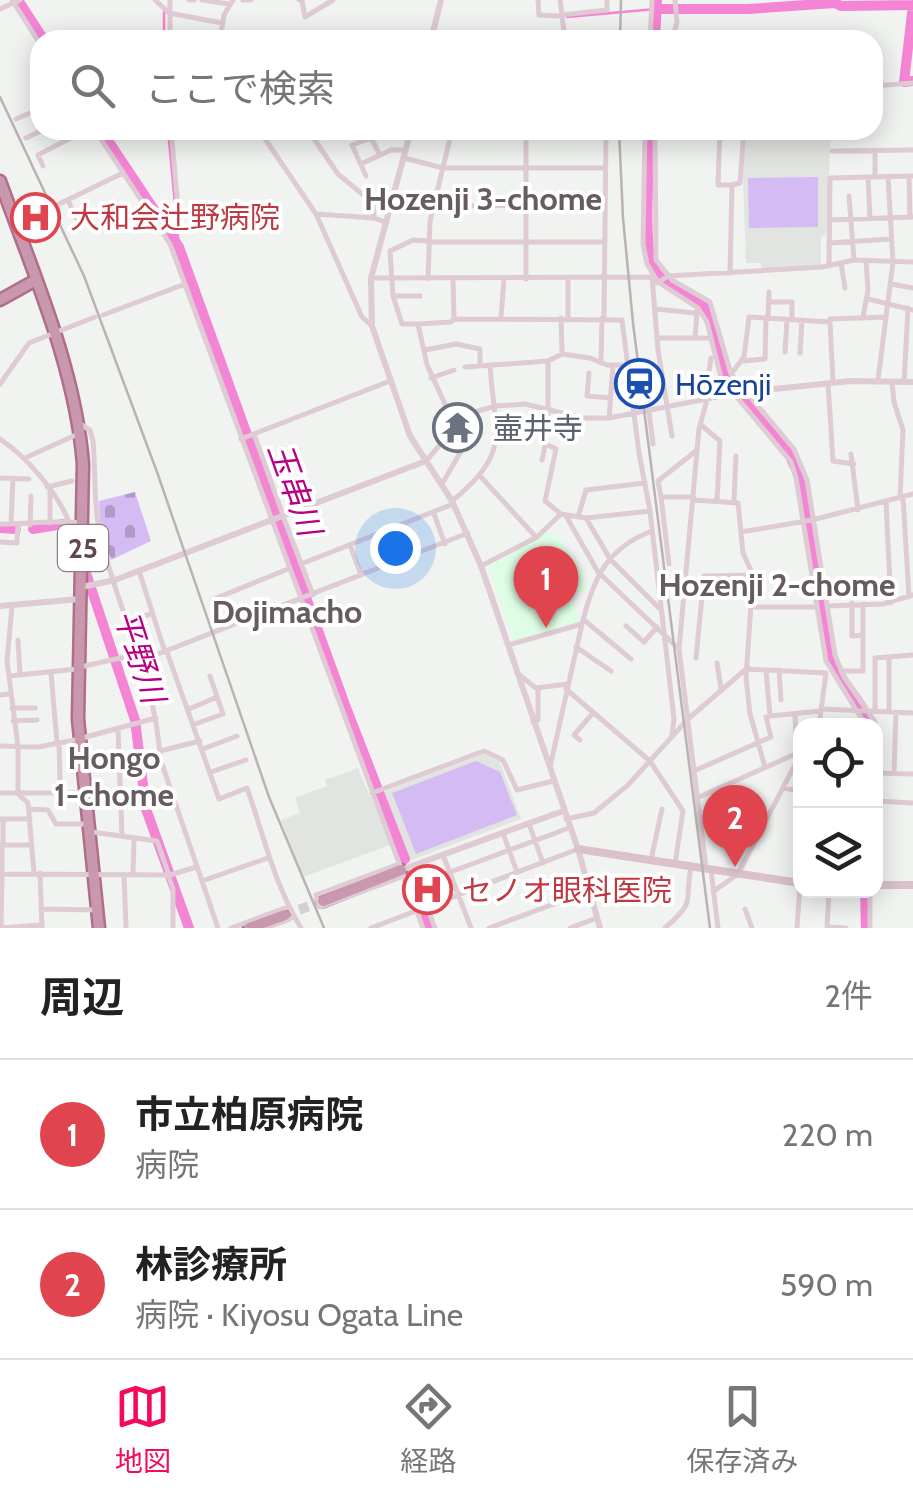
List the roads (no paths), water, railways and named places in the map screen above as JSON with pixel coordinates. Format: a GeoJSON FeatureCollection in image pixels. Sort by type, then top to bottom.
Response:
{"type":"FeatureCollection","features":[{"type":"Feature","properties":{"kind":"highway","name":"25"},"geometry":{"type":"LineString","coordinates":[[0,181],[54,332],[80,428],[87,590],[80,667],[80,739],[99,928]]}},
{"type":"Feature","properties":{"kind":"highway"},"geometry":{"type":"LineString","coordinates":[[0,300],[36,280]]}},
{"type":"Feature","properties":{"kind":"highway"},"geometry":{"type":"LineString","coordinates":[[323,901],[404,869]]}},
{"type":"Feature","properties":{"kind":"highway"},"geometry":{"type":"LineString","coordinates":[[247,925],[289,913]]}},
{"type":"Feature","properties":{"kind":"main road"},"geometry":{"type":"LineString","coordinates":[[578,849],[793,883]]}},
{"type":"Feature","properties":{"kind":"main road"},"geometry":{"type":"LineString","coordinates":[[883,886],[913,885]]}},
{"type":"Feature","properties":{"kind":"street"},"geometry":{"type":"LineString","coordinates":[[170,0],[170,30]]}},
{"type":"Feature","properties":{"kind":"street"},"geometry":{"type":"LineString","coordinates":[[202,0],[232,2],[221,30]]}},
{"type":"Feature","properties":{"kind":"street"},"geometry":{"type":"LineString","coordinates":[[301,0],[305,17],[333,0]]}},
{"type":"Feature","properties":{"kind":"street"},"geometry":{"type":"LineString","coordinates":[[434,30],[441,0]]}},
{"type":"Feature","properties":{"kind":"street"},"geometry":{"type":"LineString","coordinates":[[538,0],[539,15],[561,16],[607,10],[607,0]]}},
{"type":"Feature","properties":{"kind":"street"},"geometry":{"type":"LineString","coordinates":[[560,0],[563,30]]}},
{"type":"Feature","properties":{"kind":"street"},"geometry":{"type":"LineString","coordinates":[[584,0],[584,13]]}},
{"type":"Feature","properties":{"kind":"street"},"geometry":{"type":"LineString","coordinates":[[650,30],[652,0]]}},
{"type":"Feature","properties":{"kind":"street"},"geometry":{"type":"LineString","coordinates":[[675,30],[676,0]]}},
{"type":"Feature","properties":{"kind":"street"},"geometry":{"type":"LineString","coordinates":[[0,9],[15,1],[32,30]]}},
{"type":"Feature","properties":{"kind":"street"},"geometry":{"type":"LineString","coordinates":[[159,2],[170,13],[222,23]]}},
{"type":"Feature","properties":{"kind":"street"},"geometry":{"type":"LineString","coordinates":[[883,85],[913,82]]}},
{"type":"Feature","properties":{"kind":"street"},"geometry":{"type":"LineString","coordinates":[[16,120],[30,114]]}},
{"type":"Feature","properties":{"kind":"street"},"geometry":{"type":"LineString","coordinates":[[26,138],[30,136]]}},
{"type":"Feature","properties":{"kind":"street"},"geometry":{"type":"LineString","coordinates":[[43,166],[38,155],[67,140]]}},
{"type":"Feature","properties":{"kind":"street"},"geometry":{"type":"LineString","coordinates":[[102,140],[170,244],[242,438],[300,564],[307,597],[372,792],[434,928]]}},
{"type":"Feature","properties":{"kind":"street"},"geometry":{"type":"LineString","coordinates":[[162,232],[180,229],[172,140]]}},
{"type":"Feature","properties":{"kind":"street"},"geometry":{"type":"LineString","coordinates":[[266,140],[316,214],[362,317],[372,326]]}},
{"type":"Feature","properties":{"kind":"street"},"geometry":{"type":"LineString","coordinates":[[314,140],[330,166],[374,203],[374,218]]}},
{"type":"Feature","properties":{"kind":"street"},"geometry":{"type":"LineString","coordinates":[[366,140],[352,145],[366,176]]}},
{"type":"Feature","properties":{"kind":"street"},"geometry":{"type":"LineString","coordinates":[[373,140],[380,156]]}},
{"type":"Feature","properties":{"kind":"street"},"geometry":{"type":"LineString","coordinates":[[410,140],[370,278],[372,326],[410,436],[468,533],[578,849],[600,928]]}},
{"type":"Feature","properties":{"kind":"street"},"geometry":{"type":"LineString","coordinates":[[428,279],[428,241],[449,140]]}},
{"type":"Feature","properties":{"kind":"street"},"geometry":{"type":"LineString","coordinates":[[526,140],[526,279]]}},
{"type":"Feature","properties":{"kind":"street"},"geometry":{"type":"LineString","coordinates":[[601,363],[606,140]]}},
{"type":"Feature","properties":{"kind":"street"},"geometry":{"type":"LineString","coordinates":[[645,140],[644,244],[655,279],[658,338],[672,436]]}},
{"type":"Feature","properties":{"kind":"street"},"geometry":{"type":"LineString","coordinates":[[655,140],[656,260],[668,276],[710,302],[738,393],[791,462],[809,521]]}},
{"type":"Feature","properties":{"kind":"street"},"geometry":{"type":"LineString","coordinates":[[720,140],[718,185],[740,183],[743,140]]}},
{"type":"Feature","properties":{"kind":"street"},"geometry":{"type":"LineString","coordinates":[[362,164],[391,150],[442,168],[605,168]]}},
{"type":"Feature","properties":{"kind":"street"},"geometry":{"type":"LineString","coordinates":[[870,218],[875,150]]}},
{"type":"Feature","properties":{"kind":"street"},"geometry":{"type":"LineString","coordinates":[[832,151],[913,150]]}},
{"type":"Feature","properties":{"kind":"street"},"geometry":{"type":"LineString","coordinates":[[60,204],[123,173]]}},
{"type":"Feature","properties":{"kind":"street"},"geometry":{"type":"LineString","coordinates":[[878,380],[893,262],[888,176]]}},
{"type":"Feature","properties":{"kind":"street"},"geometry":{"type":"LineString","coordinates":[[829,266],[830,178],[911,176],[912,217],[830,220]]}},
{"type":"Feature","properties":{"kind":"street"},"geometry":{"type":"LineString","coordinates":[[730,273],[732,185]]}},
{"type":"Feature","properties":{"kind":"street"},"geometry":{"type":"LineString","coordinates":[[849,196],[854,260]]}},
{"type":"Feature","properties":{"kind":"street"},"geometry":{"type":"LineString","coordinates":[[68,200],[80,226]]}},
{"type":"Feature","properties":{"kind":"street"},"geometry":{"type":"LineString","coordinates":[[434,206],[605,205]]}},
{"type":"Feature","properties":{"kind":"street"},"geometry":{"type":"LineString","coordinates":[[316,214],[386,222]]}},
{"type":"Feature","properties":{"kind":"street"},"geometry":{"type":"LineString","coordinates":[[830,243],[891,239]]}},
{"type":"Feature","properties":{"kind":"street"},"geometry":{"type":"LineString","coordinates":[[605,242],[413,240],[390,252],[390,279],[402,324],[501,318],[622,320],[662,610],[674,719],[672,735]]}},
{"type":"Feature","properties":{"kind":"street"},"geometry":{"type":"LineString","coordinates":[[370,278],[655,279],[829,266],[854,260],[913,262]]}},
{"type":"Feature","properties":{"kind":"street"},"geometry":{"type":"LineString","coordinates":[[864,317],[868,298],[866,261]]}},
{"type":"Feature","properties":{"kind":"street"},"geometry":{"type":"LineString","coordinates":[[841,263],[845,288]]}},
{"type":"Feature","properties":{"kind":"street"},"geometry":{"type":"LineString","coordinates":[[453,279],[454,319]]}},
{"type":"Feature","properties":{"kind":"street"},"geometry":{"type":"LineString","coordinates":[[501,318],[504,279]]}},
{"type":"Feature","properties":{"kind":"street"},"geometry":{"type":"LineString","coordinates":[[562,354],[568,279]]}},
{"type":"Feature","properties":{"kind":"street"},"geometry":{"type":"LineString","coordinates":[[655,279],[707,322],[717,370],[801,461],[823,606],[827,670],[820,718]]}},
{"type":"Feature","properties":{"kind":"street"},"geometry":{"type":"LineString","coordinates":[[0,384],[29,343],[185,284]]}},
{"type":"Feature","properties":{"kind":"street"},"geometry":{"type":"LineString","coordinates":[[890,284],[913,288]]}},
{"type":"Feature","properties":{"kind":"street"},"geometry":{"type":"LineString","coordinates":[[742,361],[766,359],[769,292]]}},
{"type":"Feature","properties":{"kind":"street"},"geometry":{"type":"LineString","coordinates":[[393,296],[420,296]]}},
{"type":"Feature","properties":{"kind":"street"},"geometry":{"type":"LineString","coordinates":[[452,419],[496,406],[525,404],[582,418],[609,418],[738,393],[831,383],[909,382],[911,309],[868,298]]}},
{"type":"Feature","properties":{"kind":"street"},"geometry":{"type":"LineString","coordinates":[[769,302],[792,302],[785,352]]}},
{"type":"Feature","properties":{"kind":"street"},"geometry":{"type":"LineString","coordinates":[[656,309],[697,311]]}},
{"type":"Feature","properties":{"kind":"street"},"geometry":{"type":"LineString","coordinates":[[694,338],[697,311]]}},
{"type":"Feature","properties":{"kind":"street"},"geometry":{"type":"LineString","coordinates":[[731,374],[742,361],[750,317],[830,322]]}},
{"type":"Feature","properties":{"kind":"street"},"geometry":{"type":"LineString","coordinates":[[854,464],[834,461],[830,319],[886,317]]}},
{"type":"Feature","properties":{"kind":"street"},"geometry":{"type":"LineString","coordinates":[[800,353],[802,320]]}},
{"type":"Feature","properties":{"kind":"street"},"geometry":{"type":"LineString","coordinates":[[0,606],[87,590],[426,461],[444,440],[452,419],[431,378],[418,324]]}},
{"type":"Feature","properties":{"kind":"street"},"geometry":{"type":"LineString","coordinates":[[658,338],[711,338]]}},
{"type":"Feature","properties":{"kind":"street"},"geometry":{"type":"LineString","coordinates":[[424,350],[468,344],[480,349],[480,364]]}},
{"type":"Feature","properties":{"kind":"street"},"geometry":{"type":"LineString","coordinates":[[712,350],[700,424],[680,650],[718,928]]}},
{"type":"Feature","properties":{"kind":"street"},"geometry":{"type":"LineString","coordinates":[[465,367],[548,361],[562,354],[613,366],[628,365]]}},
{"type":"Feature","properties":{"kind":"street"},"geometry":{"type":"LineString","coordinates":[[542,460],[548,361]]}},
{"type":"Feature","properties":{"kind":"street"},"geometry":{"type":"LineString","coordinates":[[300,564],[434,513],[481,477],[495,448],[496,406],[490,365]]}},
{"type":"Feature","properties":{"kind":"street"},"geometry":{"type":"LineString","coordinates":[[609,418],[613,366]]}},
{"type":"Feature","properties":{"kind":"street"},"geometry":{"type":"LineString","coordinates":[[431,378],[454,370]]}},
{"type":"Feature","properties":{"kind":"street"},"geometry":{"type":"LineString","coordinates":[[589,373],[587,396],[610,398]]}},
{"type":"Feature","properties":{"kind":"street"},"geometry":{"type":"LineString","coordinates":[[242,438],[390,381]]}},
{"type":"Feature","properties":{"kind":"street"},"geometry":{"type":"LineString","coordinates":[[752,607],[890,603],[911,596],[901,498],[903,430],[892,381]]}},
{"type":"Feature","properties":{"kind":"street"},"geometry":{"type":"LineString","coordinates":[[649,412],[653,444]]}},
{"type":"Feature","properties":{"kind":"street"},"geometry":{"type":"LineString","coordinates":[[496,424],[546,428]]}},
{"type":"Feature","properties":{"kind":"street"},"geometry":{"type":"LineString","coordinates":[[700,424],[720,440],[717,501]]}},
{"type":"Feature","properties":{"kind":"street"},"geometry":{"type":"LineString","coordinates":[[25,458],[80,428],[90,430],[98,522],[156,718],[160,750],[218,928]]}},
{"type":"Feature","properties":{"kind":"street"},"geometry":{"type":"LineString","coordinates":[[253,434],[279,517],[290,569],[307,597]]}},
{"type":"Feature","properties":{"kind":"street"},"geometry":{"type":"LineString","coordinates":[[0,439],[25,458],[60,499],[69,522]]}},
{"type":"Feature","properties":{"kind":"street"},"geometry":{"type":"LineString","coordinates":[[441,485],[460,454],[444,440]]}},
{"type":"Feature","properties":{"kind":"street"},"geometry":{"type":"LineString","coordinates":[[545,446],[556,450],[545,501],[563,515],[598,572],[680,650]]}},
{"type":"Feature","properties":{"kind":"street"},"geometry":{"type":"LineString","coordinates":[[669,564],[658,481],[698,449]]}},
{"type":"Feature","properties":{"kind":"street"},"geometry":{"type":"LineString","coordinates":[[851,454],[858,510]]}},
{"type":"Feature","properties":{"kind":"street"},"geometry":{"type":"LineString","coordinates":[[734,501],[736,456]]}},
{"type":"Feature","properties":{"kind":"street"},"geometry":{"type":"LineString","coordinates":[[481,477],[537,537]]}},
{"type":"Feature","properties":{"kind":"street"},"geometry":{"type":"LineString","coordinates":[[0,478],[29,479]]}},
{"type":"Feature","properties":{"kind":"street"},"geometry":{"type":"LineString","coordinates":[[0,542],[17,542],[13,478]]}},
{"type":"Feature","properties":{"kind":"street"},"geometry":{"type":"LineString","coordinates":[[48,489],[72,481]]}},
{"type":"Feature","properties":{"kind":"street"},"geometry":{"type":"LineString","coordinates":[[645,483],[586,490],[582,518],[610,560],[662,610]]}},
{"type":"Feature","properties":{"kind":"street"},"geometry":{"type":"LineString","coordinates":[[48,489],[50,522]]}},
{"type":"Feature","properties":{"kind":"street"},"geometry":{"type":"LineString","coordinates":[[741,532],[809,521],[913,494]]}},
{"type":"Feature","properties":{"kind":"street"},"geometry":{"type":"LineString","coordinates":[[30,525],[31,496]]}},
{"type":"Feature","properties":{"kind":"street"},"geometry":{"type":"LineString","coordinates":[[661,496],[738,503],[743,553],[753,575],[746,669],[750,714],[765,766]]}},
{"type":"Feature","properties":{"kind":"street"},"geometry":{"type":"LineString","coordinates":[[886,502],[890,603]]}},
{"type":"Feature","properties":{"kind":"street"},"geometry":{"type":"LineString","coordinates":[[480,566],[537,537],[563,515],[582,518],[650,511]]}},
{"type":"Feature","properties":{"kind":"street"},"geometry":{"type":"LineString","coordinates":[[434,513],[446,544]]}},
{"type":"Feature","properties":{"kind":"street"},"geometry":{"type":"LineString","coordinates":[[0,524],[98,522]]}},
{"type":"Feature","properties":{"kind":"street"},"geometry":{"type":"LineString","coordinates":[[393,528],[404,560]]}},
{"type":"Feature","properties":{"kind":"street"},"geometry":{"type":"LineString","coordinates":[[549,769],[576,647],[598,572],[638,536],[652,531]]}},
{"type":"Feature","properties":{"kind":"street"},"geometry":{"type":"LineString","coordinates":[[9,676],[51,673],[165,652],[468,533]]}},
{"type":"Feature","properties":{"kind":"street"},"geometry":{"type":"LineString","coordinates":[[350,546],[361,576]]}},
{"type":"Feature","properties":{"kind":"street"},"geometry":{"type":"LineString","coordinates":[[212,600],[290,569]]}},
{"type":"Feature","properties":{"kind":"street"},"geometry":{"type":"LineString","coordinates":[[139,571],[219,799],[247,788],[289,913],[301,928]]}},
{"type":"Feature","properties":{"kind":"street"},"geometry":{"type":"LineString","coordinates":[[696,658],[704,576],[753,575]]}},
{"type":"Feature","properties":{"kind":"street"},"geometry":{"type":"LineString","coordinates":[[852,603],[852,636],[863,635]]}},
{"type":"Feature","properties":{"kind":"street"},"geometry":{"type":"LineString","coordinates":[[841,671],[863,671],[862,604]]}},
{"type":"Feature","properties":{"kind":"street"},"geometry":{"type":"LineString","coordinates":[[12,606],[8,653],[18,747],[18,794]]}},
{"type":"Feature","properties":{"kind":"street"},"geometry":{"type":"LineString","coordinates":[[823,606],[841,671],[870,718]]}},
{"type":"Feature","properties":{"kind":"street"},"geometry":{"type":"LineString","coordinates":[[128,620],[151,614]]}},
{"type":"Feature","properties":{"kind":"street"},"geometry":{"type":"LineString","coordinates":[[508,645],[583,622]]}},
{"type":"Feature","properties":{"kind":"street"},"geometry":{"type":"LineString","coordinates":[[583,622],[631,659]]}},
{"type":"Feature","properties":{"kind":"street"},"geometry":{"type":"LineString","coordinates":[[626,626],[644,642],[656,627]]}},
{"type":"Feature","properties":{"kind":"street"},"geometry":{"type":"LineString","coordinates":[[18,640],[20,675]]}},
{"type":"Feature","properties":{"kind":"street"},"geometry":{"type":"LineString","coordinates":[[576,647],[611,671]]}},
{"type":"Feature","properties":{"kind":"street"},"geometry":{"type":"LineString","coordinates":[[8,653],[18,652]]}},
{"type":"Feature","properties":{"kind":"street"},"geometry":{"type":"LineString","coordinates":[[866,718],[874,658],[913,655]]}},
{"type":"Feature","properties":{"kind":"street"},"geometry":{"type":"LineString","coordinates":[[889,657],[894,774]]}},
{"type":"Feature","properties":{"kind":"street"},"geometry":{"type":"LineString","coordinates":[[717,663],[721,690]]}},
{"type":"Feature","properties":{"kind":"street"},"geometry":{"type":"LineString","coordinates":[[404,869],[320,907],[316,895],[404,869],[529,824],[594,812],[628,785],[688,719],[746,669],[827,670],[865,710]]}},
{"type":"Feature","properties":{"kind":"street"},"geometry":{"type":"LineString","coordinates":[[766,670],[770,716]]}},
{"type":"Feature","properties":{"kind":"street"},"geometry":{"type":"LineString","coordinates":[[779,670],[781,700]]}},
{"type":"Feature","properties":{"kind":"street"},"geometry":{"type":"LineString","coordinates":[[51,673],[60,781]]}},
{"type":"Feature","properties":{"kind":"street"},"geometry":{"type":"LineString","coordinates":[[517,673],[538,688],[567,687],[650,761],[683,812],[675,864]]}},
{"type":"Feature","properties":{"kind":"street"},"geometry":{"type":"LineString","coordinates":[[194,724],[222,714],[210,676]]}},
{"type":"Feature","properties":{"kind":"street"},"geometry":{"type":"LineString","coordinates":[[534,722],[538,720],[538,688]]}},
{"type":"Feature","properties":{"kind":"street"},"geometry":{"type":"LineString","coordinates":[[0,695],[10,694]]}},
{"type":"Feature","properties":{"kind":"street"},"geometry":{"type":"LineString","coordinates":[[189,708],[217,697]]}},
{"type":"Feature","properties":{"kind":"street"},"geometry":{"type":"LineString","coordinates":[[12,708],[36,708]]}},
{"type":"Feature","properties":{"kind":"street"},"geometry":{"type":"LineString","coordinates":[[694,771],[771,737],[766,717],[822,710],[913,713]]}},
{"type":"Feature","properties":{"kind":"street"},"geometry":{"type":"LineString","coordinates":[[580,740],[574,735],[593,712]]}},
{"type":"Feature","properties":{"kind":"street"},"geometry":{"type":"LineString","coordinates":[[795,714],[795,718]]}},
{"type":"Feature","properties":{"kind":"street"},"geometry":{"type":"LineString","coordinates":[[0,746],[58,743],[156,718]]}},
{"type":"Feature","properties":{"kind":"street"},"geometry":{"type":"LineString","coordinates":[[13,721],[36,720]]}},
{"type":"Feature","properties":{"kind":"street"},"geometry":{"type":"LineString","coordinates":[[118,728],[122,836]]}},
{"type":"Feature","properties":{"kind":"street"},"geometry":{"type":"LineString","coordinates":[[204,749],[238,736]]}},
{"type":"Feature","properties":{"kind":"street"},"geometry":{"type":"LineString","coordinates":[[160,750],[200,741]]}},
{"type":"Feature","properties":{"kind":"street"},"geometry":{"type":"LineString","coordinates":[[372,792],[484,751],[503,760],[517,790],[553,780]]}},
{"type":"Feature","properties":{"kind":"street"},"geometry":{"type":"LineString","coordinates":[[698,798],[793,755]]}},
{"type":"Feature","properties":{"kind":"street"},"geometry":{"type":"LineString","coordinates":[[211,772],[246,760]]}},
{"type":"Feature","properties":{"kind":"street"},"geometry":{"type":"LineString","coordinates":[[714,891],[738,874],[793,767]]}},
{"type":"Feature","properties":{"kind":"street"},"geometry":{"type":"LineString","coordinates":[[883,774],[913,774]]}},
{"type":"Feature","properties":{"kind":"street"},"geometry":{"type":"LineString","coordinates":[[783,788],[793,790]]}},
{"type":"Feature","properties":{"kind":"street"},"geometry":{"type":"LineString","coordinates":[[0,793],[84,793]]}},
{"type":"Feature","properties":{"kind":"street"},"geometry":{"type":"LineString","coordinates":[[18,794],[28,802],[42,909],[42,927],[0,928],[2,819],[30,819]]}},
{"type":"Feature","properties":{"kind":"street"},"geometry":{"type":"LineString","coordinates":[[883,801],[913,803]]}},
{"type":"Feature","properties":{"kind":"street"},"geometry":{"type":"LineString","coordinates":[[29,809],[48,810],[56,824],[157,842],[171,874],[173,928]]}},
{"type":"Feature","properties":{"kind":"street"},"geometry":{"type":"LineString","coordinates":[[651,860],[662,809]]}},
{"type":"Feature","properties":{"kind":"street"},"geometry":{"type":"LineString","coordinates":[[418,884],[535,841],[566,819]]}},
{"type":"Feature","properties":{"kind":"street"},"geometry":{"type":"LineString","coordinates":[[529,824],[543,863]]}},
{"type":"Feature","properties":{"kind":"street"},"geometry":{"type":"LineString","coordinates":[[502,833],[517,872]]}},
{"type":"Feature","properties":{"kind":"street"},"geometry":{"type":"LineString","coordinates":[[133,874],[134,838]]}},
{"type":"Feature","properties":{"kind":"street"},"geometry":{"type":"LineString","coordinates":[[2,845],[33,845]]}},
{"type":"Feature","properties":{"kind":"street"},"geometry":{"type":"LineString","coordinates":[[371,928],[578,849]]}},
{"type":"Feature","properties":{"kind":"street"},"geometry":{"type":"LineString","coordinates":[[442,855],[470,928]]}},
{"type":"Feature","properties":{"kind":"street"},"geometry":{"type":"LineString","coordinates":[[202,880],[268,858]]}},
{"type":"Feature","properties":{"kind":"street"},"geometry":{"type":"LineString","coordinates":[[1,874],[171,874],[197,866]]}},
{"type":"Feature","properties":{"kind":"street"},"geometry":{"type":"LineString","coordinates":[[664,928],[686,909],[691,896],[692,867]]}},
{"type":"Feature","properties":{"kind":"street"},"geometry":{"type":"LineString","coordinates":[[404,869],[418,884],[423,928]]}},
{"type":"Feature","properties":{"kind":"street"},"geometry":{"type":"LineString","coordinates":[[124,874],[126,928]]}},
{"type":"Feature","properties":{"kind":"street"},"geometry":{"type":"LineString","coordinates":[[489,928],[590,891]]}},
{"type":"Feature","properties":{"kind":"street"},"geometry":{"type":"LineString","coordinates":[[796,928],[799,898]]}},
{"type":"Feature","properties":{"kind":"street"},"geometry":{"type":"LineString","coordinates":[[829,898],[828,928],[846,928]]}},
{"type":"Feature","properties":{"kind":"street"},"geometry":{"type":"LineString","coordinates":[[870,898],[870,928]]}},
{"type":"Feature","properties":{"kind":"street"},"geometry":{"type":"LineString","coordinates":[[42,909],[98,910]]}},
{"type":"Feature","properties":{"kind":"street"},"geometry":{"type":"LineString","coordinates":[[745,909],[752,928]]}},
{"type":"Feature","properties":{"kind":"street"},"geometry":{"type":"LineString","coordinates":[[266,928],[289,913]]}},
{"type":"Feature","properties":{"kind":"street"},"geometry":{"type":"LineString","coordinates":[[570,928],[597,918]]}},
{"type":"Feature","properties":{"kind":"street"},"geometry":{"type":"LineString","coordinates":[[232,928],[247,925]]}},
{"type":"Feature","properties":{"kind":"waterway"},"geometry":{"type":"LineString","coordinates":[[18,0],[38,30]]}},
{"type":"Feature","properties":{"kind":"waterway"},"geometry":{"type":"LineString","coordinates":[[656,30],[657,0]]}},
{"type":"Feature","properties":{"kind":"waterway"},"geometry":{"type":"LineString","coordinates":[[656,9],[748,9],[835,3],[913,5]]}},
{"type":"Feature","properties":{"kind":"waterway"},"geometry":{"type":"LineString","coordinates":[[912,81],[904,82],[913,5]]}},
{"type":"Feature","properties":{"kind":"waterway"},"geometry":{"type":"LineString","coordinates":[[567,17],[656,9]]}},
{"type":"Feature","properties":{"kind":"waterway","name":"玉串川"},"geometry":{"type":"LineString","coordinates":[[164,12],[164,30]]}},
{"type":"Feature","properties":{"kind":"waterway","name":"玉串川"},"geometry":{"type":"LineString","coordinates":[[108,140],[179,247],[405,859]]}},
{"type":"Feature","properties":{"kind":"waterway","name":"玉串川"},"geometry":{"type":"LineString","coordinates":[[169,140],[179,247]]}},
{"type":"Feature","properties":{"kind":"waterway"},"geometry":{"type":"LineString","coordinates":[[650,140],[647,223],[654,269],[707,311],[726,377],[787,450],[801,480],[831,659],[867,718]]}},
{"type":"Feature","properties":{"kind":"waterway","name":"平野川"},"geometry":{"type":"LineString","coordinates":[[33,529],[63,524],[78,555]]}},
{"type":"Feature","properties":{"kind":"waterway","name":"平野川"},"geometry":{"type":"LineString","coordinates":[[0,528],[16,529]]}},
{"type":"Feature","properties":{"kind":"waterway","name":"平野川"},"geometry":{"type":"LineString","coordinates":[[86,573],[135,720],[146,809],[189,928]]}},
{"type":"Feature","properties":{"kind":"waterway","name":"玉串川"},"geometry":{"type":"LineString","coordinates":[[411,875],[428,928]]}},
{"type":"Feature","properties":{"kind":"waterway"},"geometry":{"type":"LineString","coordinates":[[865,898],[866,928]]}},
{"type":"Feature","properties":{"kind":"tunnel"},"geometry":{"type":"LineString","coordinates":[[285,915],[323,901]]}},
{"type":"Feature","properties":{"kind":"railway"},"geometry":{"type":"LineString","coordinates":[[620,30],[621,0]]}},
{"type":"Feature","properties":{"kind":"railway"},"geometry":{"type":"LineString","coordinates":[[0,97],[84,276],[157,472],[269,797],[324,928]]}},
{"type":"Feature","properties":{"kind":"railway"},"geometry":{"type":"LineString","coordinates":[[619,140],[633,323],[710,928]]}},
{"type":"Feature","properties":{"kind":"place","name":"大和会辻野病院"},"geometry":{"type":"Point","coordinates":[35,217]}},
{"type":"Feature","properties":{"kind":"place","name":"Hōzenji"},"geometry":{"type":"Point","coordinates":[640,384]}},
{"type":"Feature","properties":{"kind":"place","name":"壷井寺"},"geometry":{"type":"Point","coordinates":[458,428]}},
{"type":"Feature","properties":{"kind":"place","name":"市立柏原病院"},"geometry":{"type":"Point","coordinates":[546,628]}},
{"type":"Feature","properties":{"kind":"place","name":"林診療所"},"geometry":{"type":"Point","coordinates":[735,867]}},
{"type":"Feature","properties":{"kind":"place","name":"セノオ眼科医院"},"geometry":{"type":"Point","coordinates":[427,890]}},
{"type":"Feature","properties":{"kind":"district","name":"Hozenji 3-chome"},"geometry":{"type":"Point","coordinates":[483,198]}},
{"type":"Feature","properties":{"kind":"district","name":"Hozenji 2-chome"},"geometry":{"type":"Point","coordinates":[777,584]}},
{"type":"Feature","properties":{"kind":"district","name":"Dojimacho"},"geometry":{"type":"Point","coordinates":[287,611]}},
{"type":"Feature","properties":{"kind":"district","name":"Hongo 1-chome"},"geometry":{"type":"Point","coordinates":[114,776]}}]}
